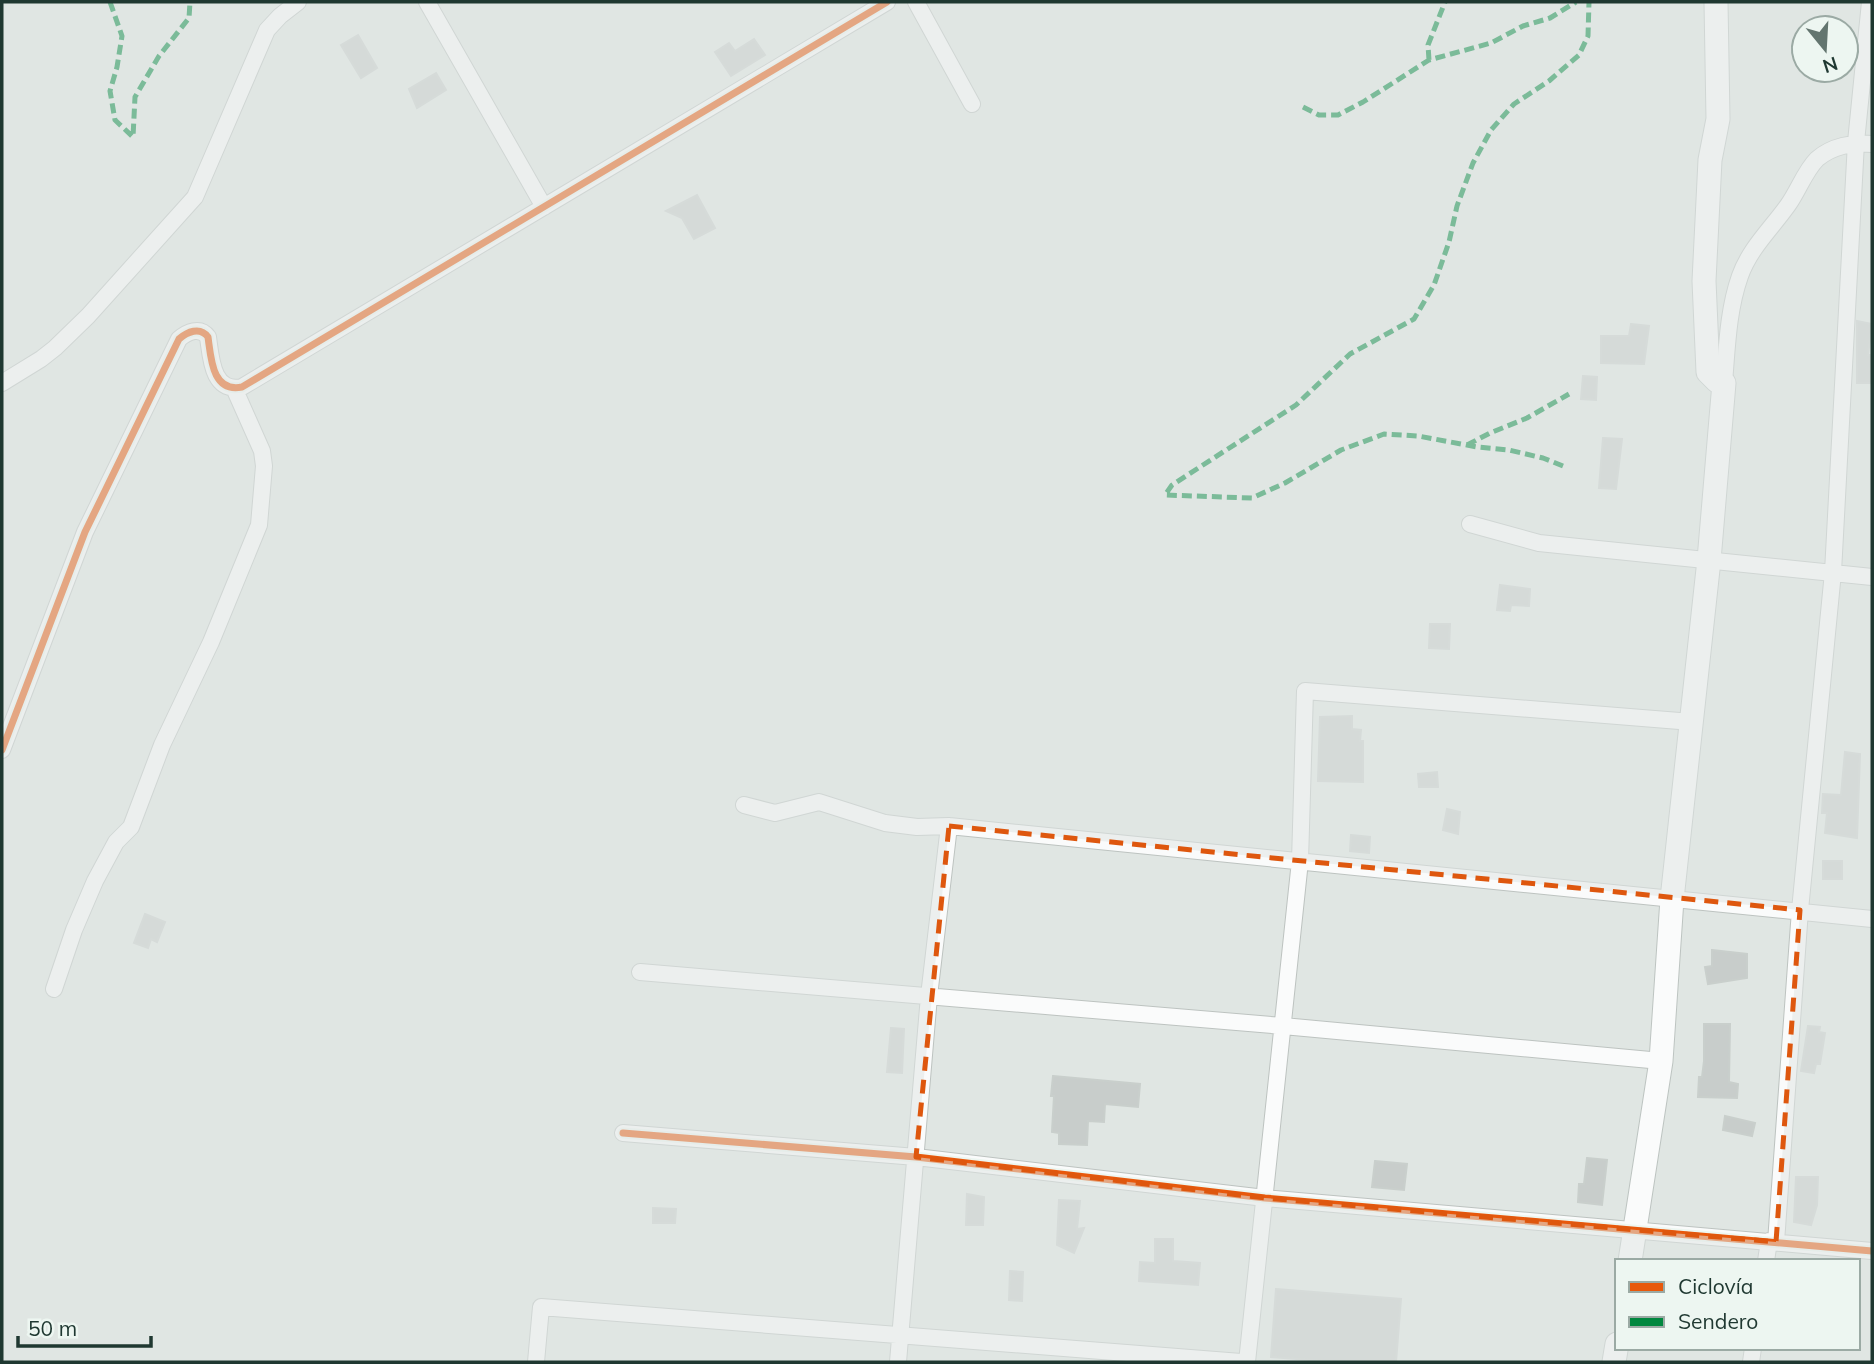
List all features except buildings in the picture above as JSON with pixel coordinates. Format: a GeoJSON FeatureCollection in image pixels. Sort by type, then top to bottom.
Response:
{"type":"FeatureCollection","features":[{"type":"Feature","properties":{"kind":"street"},"geometry":{"type":"LineString","coordinates":[[2,383],[55,348],[88,316],[195,197],[267,30],[298,2]]}},
{"type":"Feature","properties":{"kind":"street"},"geometry":{"type":"LineString","coordinates":[[427,2],[544,207]]}},
{"type":"Feature","properties":{"kind":"street"},"geometry":{"type":"LineString","coordinates":[[2,750],[85,532],[179,339],[186,333],[205,333],[215,375],[226,387],[242,387],[887,2]]}},
{"type":"Feature","properties":{"kind":"street"},"geometry":{"type":"LineString","coordinates":[[916,2],[972,104]]}},
{"type":"Feature","properties":{"kind":"street"},"geometry":{"type":"LineString","coordinates":[[1716,2],[1718,119],[1710,160],[1704,281],[1708,372],[1717,381],[1724,383]]}},
{"type":"Feature","properties":{"kind":"street"},"geometry":{"type":"LineString","coordinates":[[1767,1259],[1773,1242],[1800,910],[1833,572],[1864,143],[1870,2]]}},
{"type":"Feature","properties":{"kind":"street"},"geometry":{"type":"LineString","coordinates":[[1630,1259],[1661,1061],[1672,899],[1709,560],[1729,317],[1740,276],[1752,249],[1788,205],[1816,160],[1829,151],[1864,143]]}},
{"type":"Feature","properties":{"kind":"street"},"geometry":{"type":"LineString","coordinates":[[54,989],[74,930],[95,881],[117,842],[131,827],[162,745],[211,642],[260,525],[264,466],[262,451],[234,388]]}},
{"type":"Feature","properties":{"kind":"street"},"geometry":{"type":"LineString","coordinates":[[1470,524],[1539,543],[1872,577]]}},
{"type":"Feature","properties":{"kind":"street"},"geometry":{"type":"LineString","coordinates":[[1247,1362],[1300,861],[1305,691],[1692,722]]}},
{"type":"Feature","properties":{"kind":"street"},"geometry":{"type":"LineString","coordinates":[[744,805],[775,813],[819,802],[885,823],[917,827],[949,826],[1872,919]]}},
{"type":"Feature","properties":{"kind":"street"},"geometry":{"type":"LineString","coordinates":[[898,1362],[929,996],[949,826]]}},
{"type":"Feature","properties":{"kind":"street"},"geometry":{"type":"LineString","coordinates":[[640,972],[1661,1061]]}},
{"type":"Feature","properties":{"kind":"street"},"geometry":{"type":"LineString","coordinates":[[623,1133],[916,1157],[1265,1198],[1872,1251]]}},
{"type":"Feature","properties":{"kind":"street"},"geometry":{"type":"LineString","coordinates":[[536,1362],[541,1307],[1241,1362]]}},
{"type":"Feature","properties":{"kind":"highlighted area"},"geometry":{"type":"Polygon","coordinates":[[[949,826],[1800,910],[1776,1242],[1265,1198],[916,1157],[949,826]]]}},
{"type":"Feature","properties":{"kind":"marked path"},"geometry":{"type":"LineString","coordinates":[[110,2],[122,36],[110,91],[115,120],[133,137],[135,97],[159,56],[189,18],[190,2]]}},
{"type":"Feature","properties":{"kind":"marked path"},"geometry":{"type":"LineString","coordinates":[[1429,60],[1428,45],[1445,2]]}},
{"type":"Feature","properties":{"kind":"marked path"},"geometry":{"type":"LineString","coordinates":[[1303,107],[1319,115],[1338,115],[1429,60],[1491,43],[1523,26],[1550,18],[1576,2]]}},
{"type":"Feature","properties":{"kind":"marked path"},"geometry":{"type":"LineString","coordinates":[[1563,466],[1509,450],[1418,436],[1384,434],[1341,450],[1285,483],[1252,498],[1165,495],[1172,485],[1296,405],[1350,354],[1414,319],[1434,285],[1449,242],[1457,206],[1473,163],[1491,130],[1514,104],[1549,81],[1579,55],[1588,36],[1589,2]]}},
{"type":"Feature","properties":{"kind":"marked path"},"geometry":{"type":"LineString","coordinates":[[1467,445],[1527,418],[1569,394]]}},
{"type":"Feature","properties":{"kind":"cycle path"},"geometry":{"type":"LineString","coordinates":[[2,750],[85,532],[179,339],[194,331],[205,334],[208,337],[212,364],[219,379],[224,385],[242,387],[887,2]]}},
{"type":"Feature","properties":{"kind":"cycle path"},"geometry":{"type":"LineString","coordinates":[[623,1133],[916,1157],[1265,1198],[1872,1251]]}}]}
